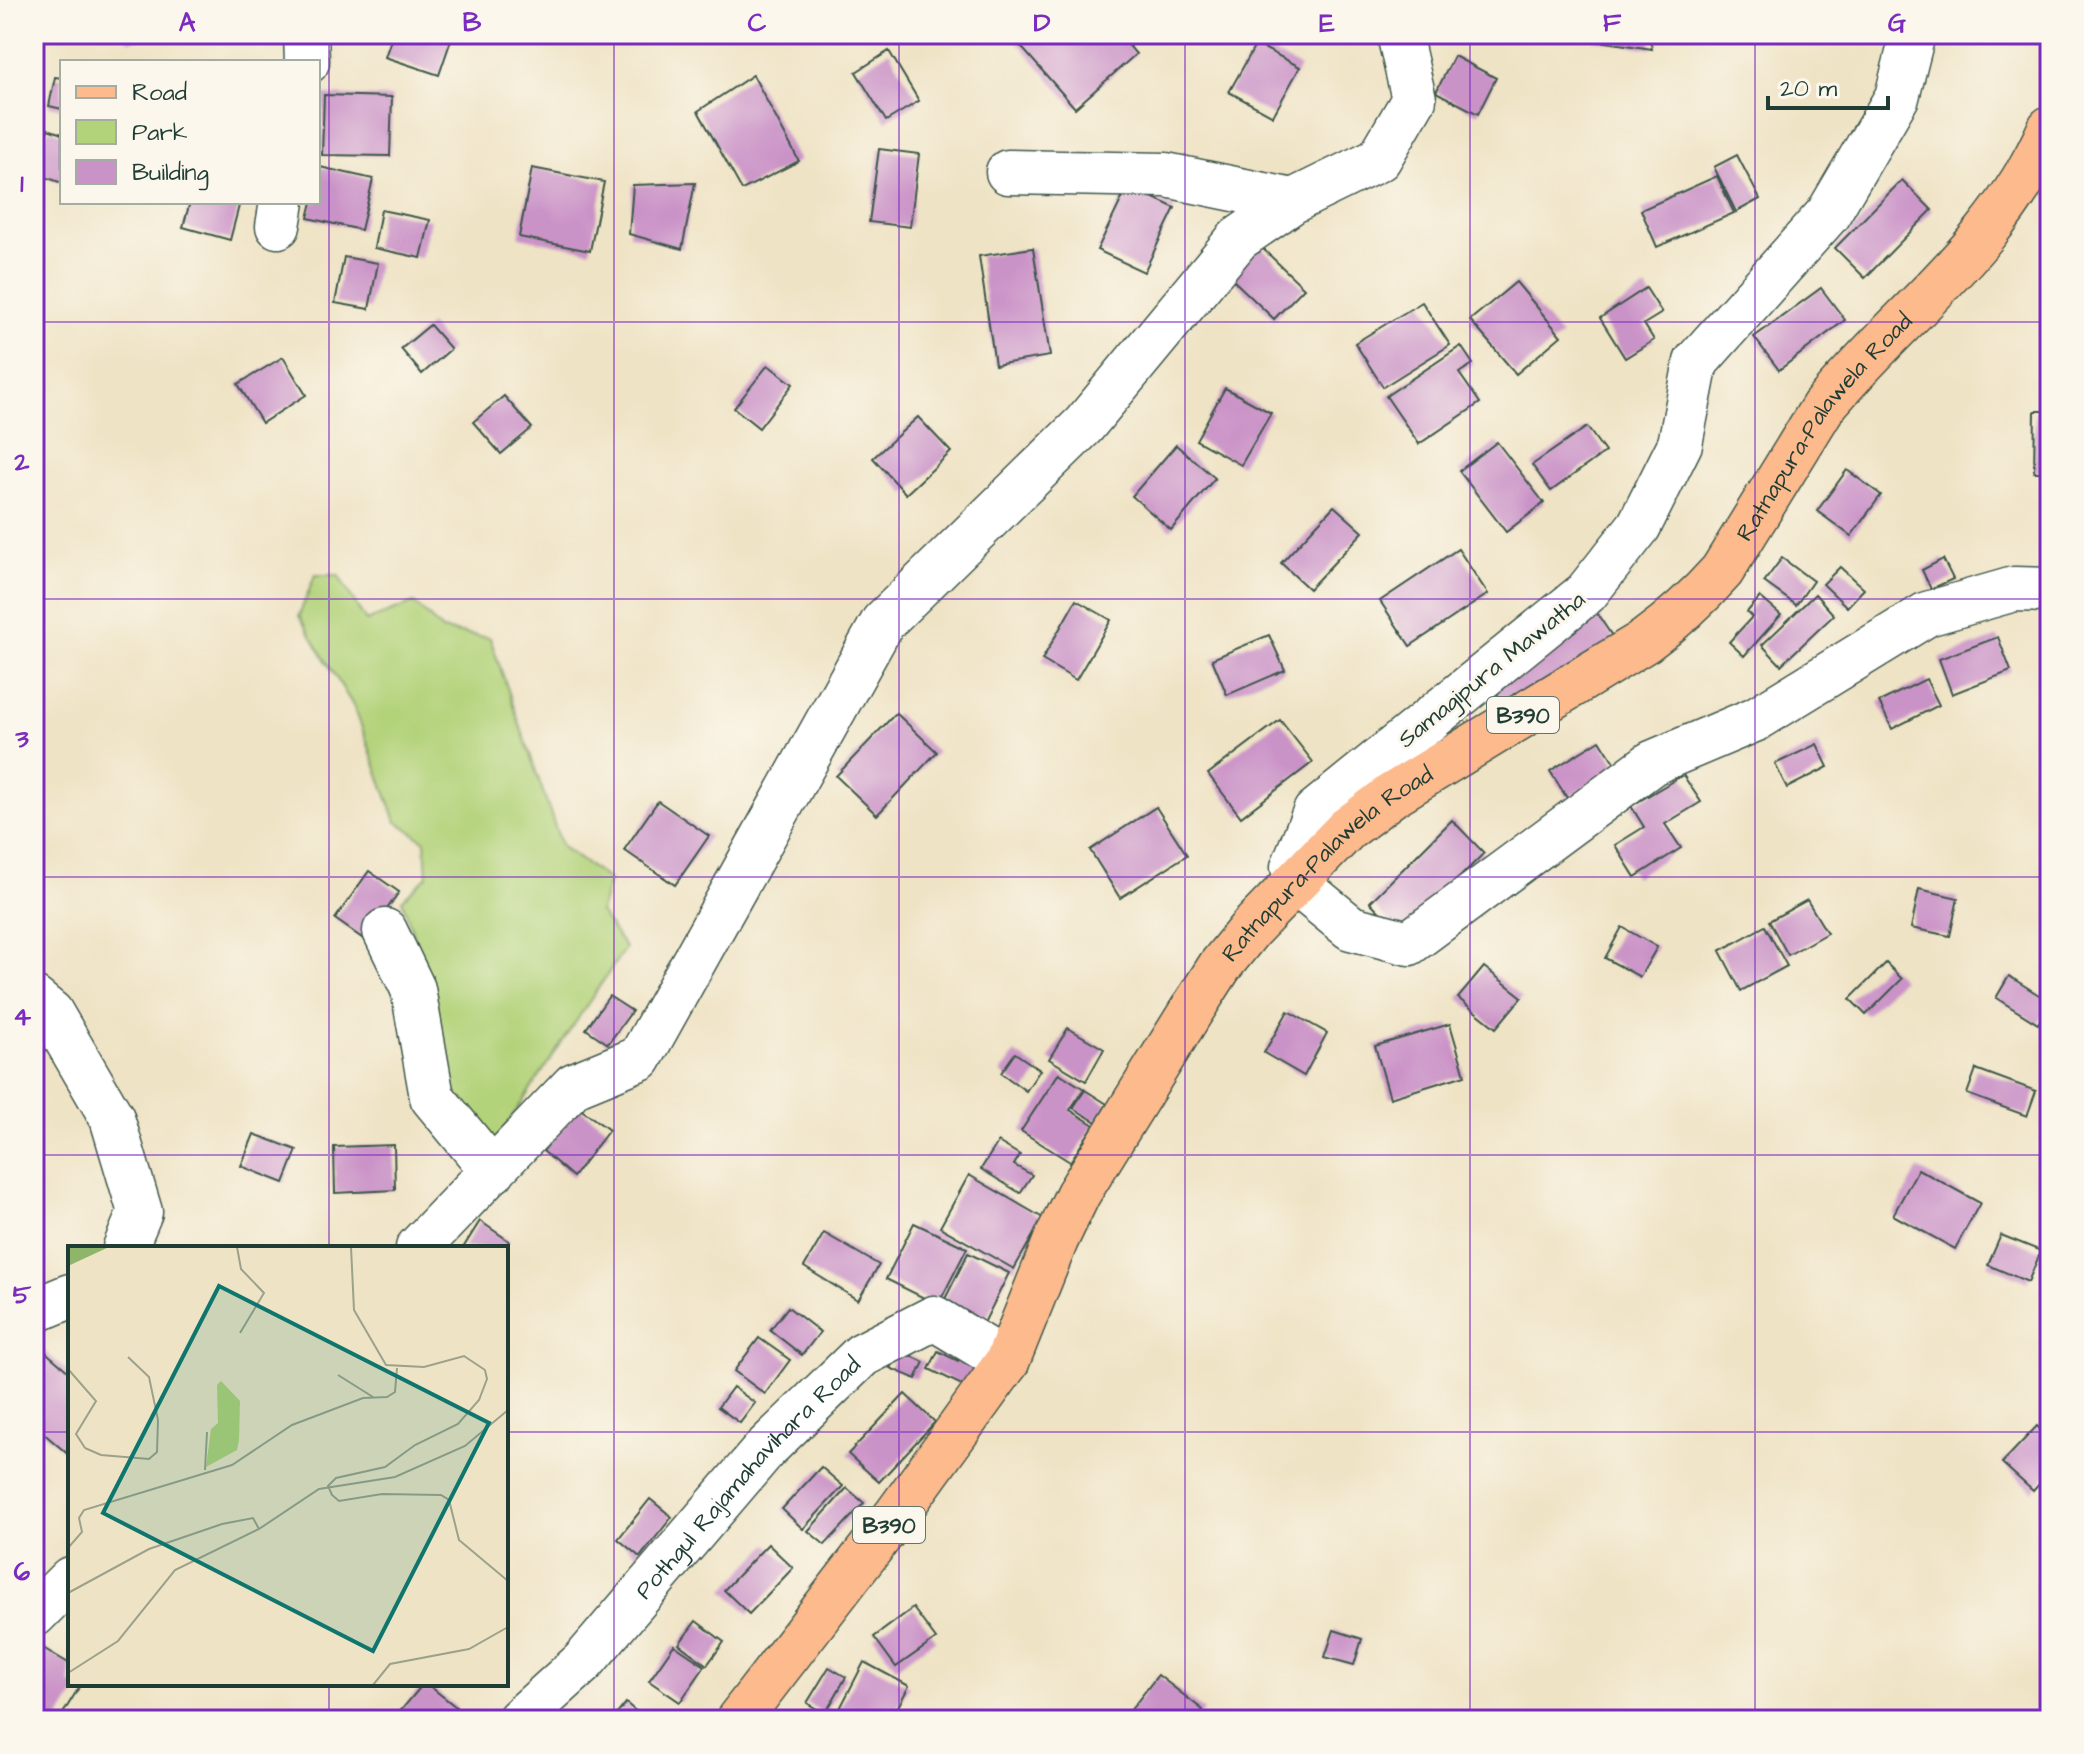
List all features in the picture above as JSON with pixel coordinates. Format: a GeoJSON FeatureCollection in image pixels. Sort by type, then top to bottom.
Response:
{"type":"FeatureCollection","features":[{"type":"Feature","properties":{"kind":"main road","name":"Ratnapura-Palawela Road"},"geometry":{"type":"LineString","coordinates":[[738,1720],[897,1514],[1007,1362],[1078,1194],[1220,966],[1250,929],[1347,829],[1392,795],[1645,641],[1678,617],[1701,594],[1722,571],[1823,407],[1968,256],[2005,211],[2035,164],[2050,128]]}},
{"type":"Feature","properties":{"kind":"street"},"geometry":{"type":"LineString","coordinates":[[306,34],[307,60]]}},
{"type":"Feature","properties":{"kind":"street"},"geometry":{"type":"LineString","coordinates":[[420,1246],[574,1085],[640,1058],[883,622],[1084,425],[1238,239],[1293,201],[1379,159],[1414,99],[1399,34]]}},
{"type":"Feature","properties":{"kind":"street","name":"Samagipura Mawatha"},"geometry":{"type":"LineString","coordinates":[[1296,883],[1293,867],[1315,812],[1586,593],[1639,526],[1680,444],[1696,362],[1828,214],[1897,97],[1913,34]]}},
{"type":"Feature","properties":{"kind":"street"},"geometry":{"type":"LineString","coordinates":[[1008,172],[1166,175],[1293,201]]}},
{"type":"Feature","properties":{"kind":"street"},"geometry":{"type":"LineString","coordinates":[[1296,883],[1351,928],[1409,943],[1652,763],[1756,719],[1927,614],[2014,589],[2050,590]]}},
{"type":"Feature","properties":{"kind":"street"},"geometry":{"type":"LineString","coordinates":[[385,931],[413,989],[432,1097],[493,1171]]}},
{"type":"Feature","properties":{"kind":"street"},"geometry":{"type":"LineString","coordinates":[[34,999],[51,1013],[112,1118],[140,1212],[126,1246]]}},
{"type":"Feature","properties":{"kind":"street"},"geometry":{"type":"LineString","coordinates":[[34,1311],[68,1297]]}},
{"type":"Feature","properties":{"kind":"street","name":"Pothgul Rajamahavihara Road"},"geometry":{"type":"LineString","coordinates":[[519,1720],[583,1662],[765,1449],[862,1355],[934,1318],[1007,1362]]}},
{"type":"Feature","properties":{"kind":"street"},"geometry":{"type":"LineString","coordinates":[[34,1615],[68,1581]]}},
{"type":"Feature","properties":{"kind":"green space"},"geometry":{"type":"Polygon","coordinates":[[[315,575],[338,575],[366,621],[414,603],[442,630],[490,638],[562,847],[609,880],[600,912],[625,948],[490,1150],[444,1091],[436,1003],[402,900],[427,876],[425,841],[396,821],[355,709],[299,616],[315,575]]]}},
{"type":"Feature","properties":{"kind":"building"},"geometry":{"type":"Polygon","coordinates":[[[128,34],[170,34],[170,36],[128,41],[128,34]]]}},
{"type":"Feature","properties":{"kind":"building"},"geometry":{"type":"Polygon","coordinates":[[[393,34],[453,34],[439,75],[385,57],[393,34]]]}},
{"type":"Feature","properties":{"kind":"building"},"geometry":{"type":"Polygon","coordinates":[[[1010,34],[1119,34],[1136,54],[1075,108],[1010,34]]]}},
{"type":"Feature","properties":{"kind":"building"},"geometry":{"type":"Polygon","coordinates":[[[1593,34],[1649,34],[1652,49],[1594,40],[1593,34]]]}},
{"type":"Feature","properties":{"kind":"building"},"geometry":{"type":"Polygon","coordinates":[[[1256,44],[1300,67],[1273,116],[1229,92],[1256,44]]]}},
{"type":"Feature","properties":{"kind":"building"},"geometry":{"type":"Polygon","coordinates":[[[889,51],[919,101],[886,121],[856,72],[889,51]]]}},
{"type":"Feature","properties":{"kind":"building"},"geometry":{"type":"Polygon","coordinates":[[[1454,56],[1496,78],[1478,114],[1436,92],[1454,56]]]}},
{"type":"Feature","properties":{"kind":"building"},"geometry":{"type":"Polygon","coordinates":[[[753,75],[799,161],[742,190],[698,111],[753,75]]]}},
{"type":"Feature","properties":{"kind":"building"},"geometry":{"type":"Polygon","coordinates":[[[55,77],[60,78],[60,109],[49,106],[55,77]]]}},
{"type":"Feature","properties":{"kind":"building"},"geometry":{"type":"Polygon","coordinates":[[[324,95],[392,97],[390,156],[322,155],[324,95]]]}},
{"type":"Feature","properties":{"kind":"building"},"geometry":{"type":"Polygon","coordinates":[[[48,129],[60,133],[60,182],[34,173],[48,129]]]}},
{"type":"Feature","properties":{"kind":"building"},"geometry":{"type":"Polygon","coordinates":[[[879,149],[919,154],[910,227],[869,222],[879,149]]]}},
{"type":"Feature","properties":{"kind":"building"},"geometry":{"type":"Polygon","coordinates":[[[1737,155],[1760,199],[1736,212],[1714,167],[1737,155]]]}},
{"type":"Feature","properties":{"kind":"building"},"geometry":{"type":"Polygon","coordinates":[[[320,167],[373,179],[361,230],[308,218],[312,204],[320,204],[320,167]]]}},
{"type":"Feature","properties":{"kind":"building"},"geometry":{"type":"Polygon","coordinates":[[[532,168],[604,182],[590,251],[519,237],[532,168]]]}},
{"type":"Feature","properties":{"kind":"building"},"geometry":{"type":"Polygon","coordinates":[[[1717,176],[1734,213],[1657,247],[1641,210],[1717,176]]]}},
{"type":"Feature","properties":{"kind":"building"},"geometry":{"type":"Polygon","coordinates":[[[1902,180],[1932,210],[1865,278],[1835,248],[1902,180]]]}},
{"type":"Feature","properties":{"kind":"building"},"geometry":{"type":"Polygon","coordinates":[[[695,183],[682,249],[629,234],[633,185],[695,183]]]}},
{"type":"Feature","properties":{"kind":"building"},"geometry":{"type":"Polygon","coordinates":[[[1128,186],[1175,208],[1144,272],[1097,250],[1128,186]]]}},
{"type":"Feature","properties":{"kind":"building"},"geometry":{"type":"Polygon","coordinates":[[[189,204],[239,204],[230,240],[183,227],[189,204]]]}},
{"type":"Feature","properties":{"kind":"building"},"geometry":{"type":"Polygon","coordinates":[[[381,210],[430,220],[421,258],[374,248],[381,210]]]}},
{"type":"Feature","properties":{"kind":"building"},"geometry":{"type":"Polygon","coordinates":[[[1260,246],[1304,288],[1274,319],[1230,277],[1260,246]]]}},
{"type":"Feature","properties":{"kind":"building"},"geometry":{"type":"Polygon","coordinates":[[[1033,248],[1050,356],[995,365],[979,256],[1033,248]]]}},
{"type":"Feature","properties":{"kind":"building"},"geometry":{"type":"Polygon","coordinates":[[[344,257],[378,263],[369,309],[335,303],[344,257]]]}},
{"type":"Feature","properties":{"kind":"building"},"geometry":{"type":"Polygon","coordinates":[[[1516,282],[1561,336],[1516,374],[1470,320],[1516,282]]]}},
{"type":"Feature","properties":{"kind":"building"},"geometry":{"type":"Polygon","coordinates":[[[1646,288],[1662,313],[1644,324],[1654,340],[1625,358],[1600,318],[1646,288]]]}},
{"type":"Feature","properties":{"kind":"building"},"geometry":{"type":"Polygon","coordinates":[[[1821,288],[1845,320],[1779,370],[1754,337],[1821,288]]]}},
{"type":"Feature","properties":{"kind":"building"},"geometry":{"type":"Polygon","coordinates":[[[1422,302],[1450,345],[1383,387],[1355,343],[1422,302]]]}},
{"type":"Feature","properties":{"kind":"building"},"geometry":{"type":"Polygon","coordinates":[[[430,325],[451,349],[422,374],[401,349],[430,325]]]}},
{"type":"Feature","properties":{"kind":"building"},"geometry":{"type":"Polygon","coordinates":[[[1461,346],[1473,364],[1459,373],[1480,403],[1419,444],[1386,396],[1461,346]]]}},
{"type":"Feature","properties":{"kind":"building"},"geometry":{"type":"Polygon","coordinates":[[[283,357],[306,395],[262,423],[238,384],[283,357]]]}},
{"type":"Feature","properties":{"kind":"building"},"geometry":{"type":"Polygon","coordinates":[[[768,365],[793,384],[759,428],[734,408],[768,365]]]}},
{"type":"Feature","properties":{"kind":"building"},"geometry":{"type":"Polygon","coordinates":[[[1225,388],[1271,413],[1241,465],[1196,440],[1225,388]]]}},
{"type":"Feature","properties":{"kind":"building"},"geometry":{"type":"Polygon","coordinates":[[[504,396],[532,428],[501,454],[473,422],[504,396]]]}},
{"type":"Feature","properties":{"kind":"building"},"geometry":{"type":"Polygon","coordinates":[[[2035,411],[2050,411],[2050,472],[2034,472],[2035,411]]]}},
{"type":"Feature","properties":{"kind":"building"},"geometry":{"type":"Polygon","coordinates":[[[918,417],[951,452],[906,494],[873,458],[918,417]]]}},
{"type":"Feature","properties":{"kind":"building"},"geometry":{"type":"Polygon","coordinates":[[[1587,427],[1605,452],[1551,491],[1532,465],[1587,427]]]}},
{"type":"Feature","properties":{"kind":"building"},"geometry":{"type":"Polygon","coordinates":[[[1497,442],[1544,503],[1506,532],[1459,471],[1497,442]]]}},
{"type":"Feature","properties":{"kind":"building"},"geometry":{"type":"Polygon","coordinates":[[[1176,445],[1215,478],[1171,530],[1132,496],[1176,445]]]}},
{"type":"Feature","properties":{"kind":"building"},"geometry":{"type":"Polygon","coordinates":[[[1847,470],[1881,495],[1851,536],[1817,511],[1847,470]]]}},
{"type":"Feature","properties":{"kind":"building"},"geometry":{"type":"Polygon","coordinates":[[[1334,506],[1363,532],[1309,589],[1281,563],[1334,506]]]}},
{"type":"Feature","properties":{"kind":"building"},"geometry":{"type":"Polygon","coordinates":[[[1458,549],[1488,594],[1410,646],[1380,601],[1458,549]]]}},
{"type":"Feature","properties":{"kind":"building"},"geometry":{"type":"Polygon","coordinates":[[[1782,558],[1813,581],[1796,605],[1764,582],[1782,558]]]}},
{"type":"Feature","properties":{"kind":"building"},"geometry":{"type":"Polygon","coordinates":[[[1943,559],[1953,579],[1931,589],[1922,570],[1943,559]]]}},
{"type":"Feature","properties":{"kind":"building"},"geometry":{"type":"Polygon","coordinates":[[[1840,567],[1864,589],[1847,607],[1823,584],[1840,567]]]}},
{"type":"Feature","properties":{"kind":"building"},"geometry":{"type":"Polygon","coordinates":[[[1815,594],[1834,615],[1781,665],[1762,645],[1815,594]]]}},
{"type":"Feature","properties":{"kind":"building"},"geometry":{"type":"Polygon","coordinates":[[[1760,597],[1781,615],[1744,656],[1729,642],[1752,617],[1747,612],[1760,597]]]}},
{"type":"Feature","properties":{"kind":"building"},"geometry":{"type":"Polygon","coordinates":[[[1076,600],[1111,620],[1076,680],[1042,660],[1076,600]]]}},
{"type":"Feature","properties":{"kind":"building"},"geometry":{"type":"Polygon","coordinates":[[[1592,606],[1616,642],[1511,714],[1486,678],[1592,606]]]}},
{"type":"Feature","properties":{"kind":"building"},"geometry":{"type":"Polygon","coordinates":[[[1269,635],[1285,670],[1227,695],[1212,659],[1269,635]]]}},
{"type":"Feature","properties":{"kind":"building"},"geometry":{"type":"Polygon","coordinates":[[[1998,637],[2011,671],[1952,694],[1939,659],[1998,637]]]}},
{"type":"Feature","properties":{"kind":"building"},"geometry":{"type":"Polygon","coordinates":[[[1926,679],[1939,705],[1892,729],[1879,702],[1926,679]]]}},
{"type":"Feature","properties":{"kind":"building"},"geometry":{"type":"Polygon","coordinates":[[[896,713],[937,752],[877,815],[836,776],[896,713]]]}},
{"type":"Feature","properties":{"kind":"building"},"geometry":{"type":"Polygon","coordinates":[[[1280,720],[1313,762],[1241,817],[1208,774],[1280,720]]]}},
{"type":"Feature","properties":{"kind":"building"},"geometry":{"type":"Polygon","coordinates":[[[1600,740],[1617,767],[1567,798],[1550,771],[1600,740]]]}},
{"type":"Feature","properties":{"kind":"building"},"geometry":{"type":"Polygon","coordinates":[[[1817,744],[1828,767],[1787,788],[1775,764],[1817,744]]]}},
{"type":"Feature","properties":{"kind":"building"},"geometry":{"type":"Polygon","coordinates":[[[1683,775],[1701,802],[1665,824],[1681,848],[1635,877],[1615,845],[1644,827],[1631,806],[1683,775]]]}},
{"type":"Feature","properties":{"kind":"building"},"geometry":{"type":"Polygon","coordinates":[[[658,801],[709,836],[675,885],[624,850],[658,801]]]}},
{"type":"Feature","properties":{"kind":"building"},"geometry":{"type":"Polygon","coordinates":[[[1156,807],[1187,855],[1120,898],[1090,850],[1156,807]]]}},
{"type":"Feature","properties":{"kind":"building"},"geometry":{"type":"Polygon","coordinates":[[[1452,820],[1484,853],[1402,935],[1370,902],[1452,820]]]}},
{"type":"Feature","properties":{"kind":"building"},"geometry":{"type":"Polygon","coordinates":[[[369,871],[399,892],[365,940],[335,919],[369,871]]]}},
{"type":"Feature","properties":{"kind":"building"},"geometry":{"type":"Polygon","coordinates":[[[1919,889],[1958,898],[1950,936],[1911,928],[1919,889]]]}},
{"type":"Feature","properties":{"kind":"building"},"geometry":{"type":"Polygon","coordinates":[[[1807,900],[1827,933],[1788,955],[1769,921],[1807,900]]]}},
{"type":"Feature","properties":{"kind":"building"},"geometry":{"type":"Polygon","coordinates":[[[1765,926],[1787,966],[1741,991],[1720,951],[1765,926]]]}},
{"type":"Feature","properties":{"kind":"building"},"geometry":{"type":"Polygon","coordinates":[[[1622,927],[1657,947],[1640,977],[1605,958],[1622,927]]]}},
{"type":"Feature","properties":{"kind":"building"},"geometry":{"type":"Polygon","coordinates":[[[1886,963],[1902,979],[1866,1015],[1850,999],[1886,963]]]}},
{"type":"Feature","properties":{"kind":"building"},"geometry":{"type":"Polygon","coordinates":[[[1484,967],[1522,997],[1496,1028],[1458,998],[1484,967]]]}},
{"type":"Feature","properties":{"kind":"building"},"geometry":{"type":"Polygon","coordinates":[[[2009,976],[2050,1002],[2038,1024],[1996,998],[2009,976]]]}},
{"type":"Feature","properties":{"kind":"building"},"geometry":{"type":"Polygon","coordinates":[[[609,996],[632,1011],[608,1044],[586,1029],[609,996]]]}},
{"type":"Feature","properties":{"kind":"building"},"geometry":{"type":"Polygon","coordinates":[[[1288,1011],[1327,1033],[1304,1076],[1264,1053],[1288,1011]]]}},
{"type":"Feature","properties":{"kind":"building"},"geometry":{"type":"Polygon","coordinates":[[[1450,1024],[1465,1075],[1390,1098],[1375,1046],[1450,1024]]]}},
{"type":"Feature","properties":{"kind":"building"},"geometry":{"type":"Polygon","coordinates":[[[1068,1028],[1104,1049],[1086,1081],[1049,1059],[1068,1028]]]}},
{"type":"Feature","properties":{"kind":"building"},"geometry":{"type":"Polygon","coordinates":[[[1015,1053],[1040,1070],[1026,1091],[1001,1073],[1015,1053]]]}},
{"type":"Feature","properties":{"kind":"building"},"geometry":{"type":"Polygon","coordinates":[[[1976,1069],[2036,1091],[2027,1116],[1967,1094],[1976,1069]]]}},
{"type":"Feature","properties":{"kind":"building"},"geometry":{"type":"Polygon","coordinates":[[[1059,1073],[1084,1089],[1070,1110],[1094,1125],[1070,1162],[1021,1131],[1059,1073]]]}},
{"type":"Feature","properties":{"kind":"building"},"geometry":{"type":"Polygon","coordinates":[[[1085,1090],[1107,1104],[1096,1122],[1073,1108],[1085,1090]]]}},
{"type":"Feature","properties":{"kind":"building"},"geometry":{"type":"Polygon","coordinates":[[[579,1108],[609,1130],[573,1177],[543,1151],[579,1108]]]}},
{"type":"Feature","properties":{"kind":"building"},"geometry":{"type":"Polygon","coordinates":[[[254,1134],[297,1150],[284,1183],[241,1166],[254,1134]]]}},
{"type":"Feature","properties":{"kind":"building"},"geometry":{"type":"Polygon","coordinates":[[[998,1142],[1020,1155],[1014,1165],[1032,1175],[1020,1193],[981,1169],[998,1142]]]}},
{"type":"Feature","properties":{"kind":"building"},"geometry":{"type":"Polygon","coordinates":[[[394,1145],[395,1190],[335,1193],[334,1147],[394,1145]]]}},
{"type":"Feature","properties":{"kind":"building"},"geometry":{"type":"Polygon","coordinates":[[[1918,1169],[1980,1203],[1955,1249],[1893,1215],[1918,1169]]]}},
{"type":"Feature","properties":{"kind":"building"},"geometry":{"type":"Polygon","coordinates":[[[969,1175],[1043,1218],[1014,1269],[940,1227],[969,1175]]]}},
{"type":"Feature","properties":{"kind":"building"},"geometry":{"type":"Polygon","coordinates":[[[480,1221],[509,1241],[505,1246],[464,1246],[480,1221]]]}},
{"type":"Feature","properties":{"kind":"building"},"geometry":{"type":"Polygon","coordinates":[[[914,1223],[967,1248],[938,1305],[886,1279],[914,1223]]]}},
{"type":"Feature","properties":{"kind":"building"},"geometry":{"type":"Polygon","coordinates":[[[824,1233],[879,1265],[858,1300],[804,1267],[824,1233]]]}},
{"type":"Feature","properties":{"kind":"building"},"geometry":{"type":"Polygon","coordinates":[[[2001,1235],[2041,1251],[2028,1282],[1988,1265],[2001,1235]]]}},
{"type":"Feature","properties":{"kind":"building"},"geometry":{"type":"Polygon","coordinates":[[[968,1253],[1009,1273],[982,1327],[941,1307],[968,1253]]]}},
{"type":"Feature","properties":{"kind":"building"},"geometry":{"type":"Polygon","coordinates":[[[788,1307],[820,1332],[802,1355],[770,1330],[788,1307]]]}},
{"type":"Feature","properties":{"kind":"building"},"geometry":{"type":"Polygon","coordinates":[[[759,1338],[790,1360],[765,1394],[734,1371],[759,1338]]]}},
{"type":"Feature","properties":{"kind":"building"},"geometry":{"type":"Polygon","coordinates":[[[42,1349],[68,1371],[68,1454],[34,1425],[34,1358],[42,1349]]]}},
{"type":"Feature","properties":{"kind":"building"},"geometry":{"type":"Polygon","coordinates":[[[963,1349],[991,1362],[976,1392],[929,1369],[938,1351],[958,1361],[963,1349]]]}},
{"type":"Feature","properties":{"kind":"building"},"geometry":{"type":"Polygon","coordinates":[[[899,1350],[924,1362],[916,1379],[890,1368],[899,1350]]]}},
{"type":"Feature","properties":{"kind":"building"},"geometry":{"type":"Polygon","coordinates":[[[733,1387],[755,1403],[740,1423],[718,1407],[733,1387]]]}},
{"type":"Feature","properties":{"kind":"building"},"geometry":{"type":"Polygon","coordinates":[[[905,1394],[935,1422],[879,1482],[848,1454],[905,1394]]]}},
{"type":"Feature","properties":{"kind":"building"},"geometry":{"type":"Polygon","coordinates":[[[2037,1426],[2050,1439],[2050,1472],[2033,1491],[2002,1463],[2037,1426]]]}},
{"type":"Feature","properties":{"kind":"building"},"geometry":{"type":"Polygon","coordinates":[[[821,1467],[843,1486],[803,1529],[782,1509],[821,1467]]]}},
{"type":"Feature","properties":{"kind":"building"},"geometry":{"type":"Polygon","coordinates":[[[847,1488],[864,1503],[825,1545],[808,1531],[847,1488]]]}},
{"type":"Feature","properties":{"kind":"building"},"geometry":{"type":"Polygon","coordinates":[[[650,1499],[672,1517],[640,1557],[618,1539],[650,1499]]]}},
{"type":"Feature","properties":{"kind":"building"},"geometry":{"type":"Polygon","coordinates":[[[768,1544],[793,1568],[749,1614],[724,1590],[768,1544]]]}},
{"type":"Feature","properties":{"kind":"building"},"geometry":{"type":"Polygon","coordinates":[[[913,1608],[936,1639],[896,1667],[874,1637],[913,1608]]]}},
{"type":"Feature","properties":{"kind":"building"},"geometry":{"type":"Polygon","coordinates":[[[696,1621],[724,1642],[707,1665],[679,1644],[696,1621]]]}},
{"type":"Feature","properties":{"kind":"building"},"geometry":{"type":"Polygon","coordinates":[[[1334,1630],[1362,1639],[1354,1665],[1325,1657],[1334,1630]]]}},
{"type":"Feature","properties":{"kind":"building"},"geometry":{"type":"Polygon","coordinates":[[[38,1645],[68,1663],[68,1686],[80,1686],[59,1720],[43,1720],[34,1715],[34,1651],[38,1645]]]}},
{"type":"Feature","properties":{"kind":"building"},"geometry":{"type":"Polygon","coordinates":[[[674,1645],[705,1666],[680,1702],[649,1681],[674,1645]]]}},
{"type":"Feature","properties":{"kind":"building"},"geometry":{"type":"Polygon","coordinates":[[[864,1662],[909,1686],[891,1720],[834,1720],[864,1662]]]}},
{"type":"Feature","properties":{"kind":"building"},"geometry":{"type":"Polygon","coordinates":[[[829,1667],[846,1677],[825,1714],[807,1703],[829,1667]]]}},
{"type":"Feature","properties":{"kind":"building"},"geometry":{"type":"Polygon","coordinates":[[[1158,1675],[1203,1710],[1196,1720],[1123,1720],[1158,1675]]]}},
{"type":"Feature","properties":{"kind":"building"},"geometry":{"type":"Polygon","coordinates":[[[421,1686],[430,1686],[456,1707],[446,1720],[403,1720],[397,1715],[421,1686]]]}},
{"type":"Feature","properties":{"kind":"building"},"geometry":{"type":"Polygon","coordinates":[[[626,1703],[646,1720],[612,1720],[626,1703]]]}}]}
